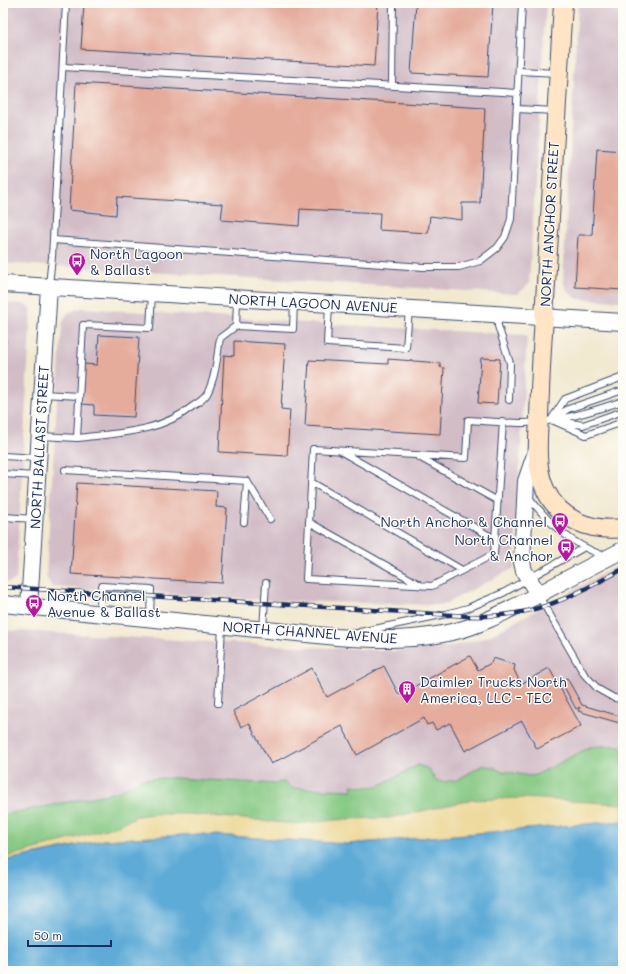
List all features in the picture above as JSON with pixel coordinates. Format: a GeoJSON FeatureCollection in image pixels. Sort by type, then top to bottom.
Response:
{"type":"FeatureCollection","features":[{"type":"Feature","properties":{"kind":"main road","name":"NORTH ANCHOR STREET"},"geometry":{"type":"LineString","coordinates":[[563,3],[544,318],[545,421],[538,445],[541,479],[550,499],[571,519],[586,526],[609,530],[623,528]]}},
{"type":"Feature","properties":{"kind":"street","name":"NORTH LAGOON AVENUE"},"geometry":{"type":"LineString","coordinates":[[3,284],[623,322]]}},
{"type":"Feature","properties":{"kind":"street","name":"NORTH BALLAST STREET"},"geometry":{"type":"LineString","coordinates":[[29,607],[49,287]]}},
{"type":"Feature","properties":{"kind":"street","name":"NORTH ANCHOR STREET"},"geometry":{"type":"LineString","coordinates":[[538,445],[526,481],[522,562],[523,568],[538,594]]}},
{"type":"Feature","properties":{"kind":"street","name":"NORTH CHANNEL AVENUE"},"geometry":{"type":"LineString","coordinates":[[3,604],[337,637],[401,639],[442,634],[468,628],[486,621],[623,550]]}},
{"type":"Feature","properties":{"kind":"lane"},"geometry":{"type":"LineString","coordinates":[[49,287],[66,3]]}},
{"type":"Feature","properties":{"kind":"lane"},"geometry":{"type":"LineString","coordinates":[[392,85],[393,3]]}},
{"type":"Feature","properties":{"kind":"lane"},"geometry":{"type":"LineString","coordinates":[[53,240],[423,267],[459,267],[480,261],[497,248],[505,237],[511,219],[522,3]]}},
{"type":"Feature","properties":{"kind":"lane"},"geometry":{"type":"LineString","coordinates":[[63,67],[518,93]]}},
{"type":"Feature","properties":{"kind":"lane"},"geometry":{"type":"LineString","coordinates":[[519,71],[558,73]]}},
{"type":"Feature","properties":{"kind":"lane"},"geometry":{"type":"LineString","coordinates":[[517,109],[556,111]]}},
{"type":"Feature","properties":{"kind":"lane"},"geometry":{"type":"LineString","coordinates":[[77,438],[83,325],[150,328],[152,293]]}},
{"type":"Feature","properties":{"kind":"lane"},"geometry":{"type":"LineString","coordinates":[[236,326],[238,298]]}},
{"type":"Feature","properties":{"kind":"lane"},"geometry":{"type":"LineString","coordinates":[[39,436],[77,438],[142,430],[162,424],[189,409],[206,396],[212,382],[220,338],[236,326],[293,330],[294,302]]}},
{"type":"Feature","properties":{"kind":"lane"},"geometry":{"type":"LineString","coordinates":[[329,304],[327,343],[406,348],[409,309]]}},
{"type":"Feature","properties":{"kind":"lane"},"geometry":{"type":"LineString","coordinates":[[497,314],[498,326],[510,363],[509,400]]}},
{"type":"Feature","properties":{"kind":"lane"},"geometry":{"type":"LineString","coordinates":[[545,421],[565,399],[623,377]]}},
{"type":"Feature","properties":{"kind":"lane"},"geometry":{"type":"LineString","coordinates":[[545,421],[568,409],[623,390]]}},
{"type":"Feature","properties":{"kind":"lane"},"geometry":{"type":"LineString","coordinates":[[42,394],[79,396]]}},
{"type":"Feature","properties":{"kind":"lane"},"geometry":{"type":"LineString","coordinates":[[503,422],[494,554],[432,586],[306,579],[313,449],[466,458],[468,420],[524,423],[545,421],[581,415],[623,401]]}},
{"type":"Feature","properties":{"kind":"lane"},"geometry":{"type":"LineString","coordinates":[[545,421],[583,425],[623,411]]}},
{"type":"Feature","properties":{"kind":"lane"},"geometry":{"type":"LineString","coordinates":[[545,421],[586,435],[623,422]]}},
{"type":"Feature","properties":{"kind":"lane"},"geometry":{"type":"LineString","coordinates":[[623,426],[623,434]]}},
{"type":"Feature","properties":{"kind":"lane"},"geometry":{"type":"LineString","coordinates":[[339,451],[495,538]]}},
{"type":"Feature","properties":{"kind":"lane"},"geometry":{"type":"LineString","coordinates":[[416,455],[498,501]]}},
{"type":"Feature","properties":{"kind":"lane"},"geometry":{"type":"LineString","coordinates":[[3,456],[38,458]]}},
{"type":"Feature","properties":{"kind":"lane"},"geometry":{"type":"LineString","coordinates":[[65,470],[247,481]]}},
{"type":"Feature","properties":{"kind":"lane"},"geometry":{"type":"LineString","coordinates":[[3,474],[38,476]]}},
{"type":"Feature","properties":{"kind":"lane"},"geometry":{"type":"LineString","coordinates":[[247,481],[270,519]]}},
{"type":"Feature","properties":{"kind":"lane"},"geometry":{"type":"LineString","coordinates":[[244,522],[247,481]]}},
{"type":"Feature","properties":{"kind":"lane"},"geometry":{"type":"LineString","coordinates":[[311,482],[462,570]]}},
{"type":"Feature","properties":{"kind":"lane"},"geometry":{"type":"LineString","coordinates":[[526,493],[551,523],[566,536],[583,548],[608,558]]}},
{"type":"Feature","properties":{"kind":"lane"},"geometry":{"type":"LineString","coordinates":[[3,522],[4,517],[34,519]]}},
{"type":"Feature","properties":{"kind":"lane"},"geometry":{"type":"LineString","coordinates":[[309,522],[422,585]]}},
{"type":"Feature","properties":{"kind":"lane"},"geometry":{"type":"LineString","coordinates":[[337,637],[457,611],[490,599],[583,548]]}},
{"type":"Feature","properties":{"kind":"lane"},"geometry":{"type":"LineString","coordinates":[[263,630],[266,583]]}},
{"type":"Feature","properties":{"kind":"lane"},"geometry":{"type":"LineString","coordinates":[[99,614],[102,586],[151,589],[150,619]]}},
{"type":"Feature","properties":{"kind":"lane"},"geometry":{"type":"LineString","coordinates":[[538,594],[584,674],[598,689],[614,698],[623,699]]}},
{"type":"Feature","properties":{"kind":"lane"},"geometry":{"type":"LineString","coordinates":[[218,703],[222,626]]}},
{"type":"Feature","properties":{"kind":"shaded area"},"geometry":{"type":"Polygon","coordinates":[[[3,3],[546,3],[529,284],[518,294],[3,263],[3,3]]]}},
{"type":"Feature","properties":{"kind":"shaded area"},"geometry":{"type":"Polygon","coordinates":[[[578,3],[623,3],[623,301],[578,299],[567,291],[563,281],[578,3]]]}},
{"type":"Feature","properties":{"kind":"shaded area"},"geometry":{"type":"Polygon","coordinates":[[[3,303],[24,304],[30,308],[31,312],[16,579],[11,582],[3,583],[3,303]]]}},
{"type":"Feature","properties":{"kind":"shaded area"},"geometry":{"type":"Polygon","coordinates":[[[81,308],[307,323],[527,335],[514,568],[443,605],[286,601],[52,587],[46,575],[62,324],[67,314],[81,308]]]}},
{"type":"Feature","properties":{"kind":"shaded area"},"geometry":{"type":"Polygon","coordinates":[[[623,563],[623,746],[590,747],[536,775],[529,776],[497,770],[496,768],[483,765],[457,780],[440,782],[434,778],[429,769],[378,786],[369,787],[353,785],[353,791],[293,789],[286,782],[279,782],[277,784],[142,779],[117,792],[3,815],[3,630],[393,651],[445,648],[487,637],[623,563]]]}},
{"type":"Feature","properties":{"kind":"green space"},"geometry":{"type":"Polygon","coordinates":[[[623,746],[623,821],[3,861],[3,815],[117,792],[142,779],[175,778],[276,784],[279,782],[286,782],[292,788],[353,790],[352,785],[369,787],[378,786],[418,765],[429,769],[435,780],[442,782],[457,780],[483,765],[496,768],[497,770],[529,776],[536,775],[590,747],[623,746]]]}},
{"type":"Feature","properties":{"kind":"sand"},"geometry":{"type":"Polygon","coordinates":[[[522,798],[623,804],[623,821],[347,844],[199,834],[104,840],[3,861],[3,858],[117,826],[137,816],[154,814],[190,814],[296,824],[346,819],[389,818],[472,800],[522,798]]]}},
{"type":"Feature","properties":{"kind":"water"},"geometry":{"type":"Polygon","coordinates":[[[623,821],[623,971],[3,971],[3,861],[104,840],[199,834],[347,844],[623,821]]]}},
{"type":"Feature","properties":{"kind":"building"},"geometry":{"type":"Polygon","coordinates":[[[84,3],[378,3],[374,66],[81,49],[84,3]]]}},
{"type":"Feature","properties":{"kind":"building"},"geometry":{"type":"Polygon","coordinates":[[[416,3],[493,3],[488,77],[411,73],[416,3]]]}},
{"type":"Feature","properties":{"kind":"building"},"geometry":{"type":"Polygon","coordinates":[[[76,83],[485,108],[480,203],[462,203],[462,220],[430,216],[428,233],[379,230],[380,213],[300,209],[299,226],[221,220],[223,204],[117,197],[116,215],[69,210],[76,83]]]}},
{"type":"Feature","properties":{"kind":"building"},"geometry":{"type":"Polygon","coordinates":[[[597,149],[623,151],[623,290],[575,287],[578,235],[592,235],[597,149]]]}},
{"type":"Feature","properties":{"kind":"building"},"geometry":{"type":"Polygon","coordinates":[[[99,335],[139,337],[134,417],[94,415],[94,405],[82,404],[84,364],[97,365],[99,335]]]}},
{"type":"Feature","properties":{"kind":"building"},"geometry":{"type":"Polygon","coordinates":[[[3,339],[6,339],[4,368],[3,368],[3,339]]]}},
{"type":"Feature","properties":{"kind":"building"},"geometry":{"type":"Polygon","coordinates":[[[234,341],[285,344],[281,409],[290,410],[287,456],[219,452],[224,355],[234,356],[234,341]]]}},
{"type":"Feature","properties":{"kind":"building"},"geometry":{"type":"Polygon","coordinates":[[[481,358],[500,359],[497,404],[478,403],[481,358]]]}},
{"type":"Feature","properties":{"kind":"building"},"geometry":{"type":"Polygon","coordinates":[[[388,359],[440,363],[440,367],[444,368],[440,434],[305,426],[309,360],[388,364],[388,359]]]}},
{"type":"Feature","properties":{"kind":"building"},"geometry":{"type":"Polygon","coordinates":[[[77,483],[217,491],[216,507],[227,508],[222,583],[71,574],[77,483]]]}},
{"type":"Feature","properties":{"kind":"building","name":"Daimler Trucks North America, LLC - TEC"},"geometry":{"type":"Polygon","coordinates":[[[470,656],[478,670],[491,663],[493,658],[515,665],[514,670],[521,684],[549,668],[581,726],[537,749],[522,721],[465,751],[450,723],[436,730],[432,723],[427,725],[424,718],[357,755],[342,726],[271,764],[249,723],[241,727],[233,711],[312,668],[327,697],[384,666],[399,695],[470,656]]]}},
{"type":"Feature","properties":{"kind":"building"},"geometry":{"type":"Polygon","coordinates":[[[567,678],[582,705],[623,717],[623,724],[578,711],[580,707],[576,709],[561,681],[567,678]]]}},
{"type":"Feature","properties":{"kind":"railway"},"geometry":{"type":"LineString","coordinates":[[3,587],[468,616],[491,616],[531,610],[567,598],[623,569]]}},
{"type":"Feature","properties":{"kind":"place","name":"North Lagoon & Ballast"},"geometry":{"type":"Point","coordinates":[77,276]}},
{"type":"Feature","properties":{"kind":"place","name":"North Anchor & Channel"},"geometry":{"type":"Point","coordinates":[560,536]}},
{"type":"Feature","properties":{"kind":"place","name":"North Channel & Anchor"},"geometry":{"type":"Point","coordinates":[566,562]}},
{"type":"Feature","properties":{"kind":"place","name":"North Channel Avenue & Ballast"},"geometry":{"type":"Point","coordinates":[34,618]}},
{"type":"Feature","properties":{"kind":"place","name":"Daimler Trucks North America, LLC - TEC"},"geometry":{"type":"Point","coordinates":[407,704]}}]}
